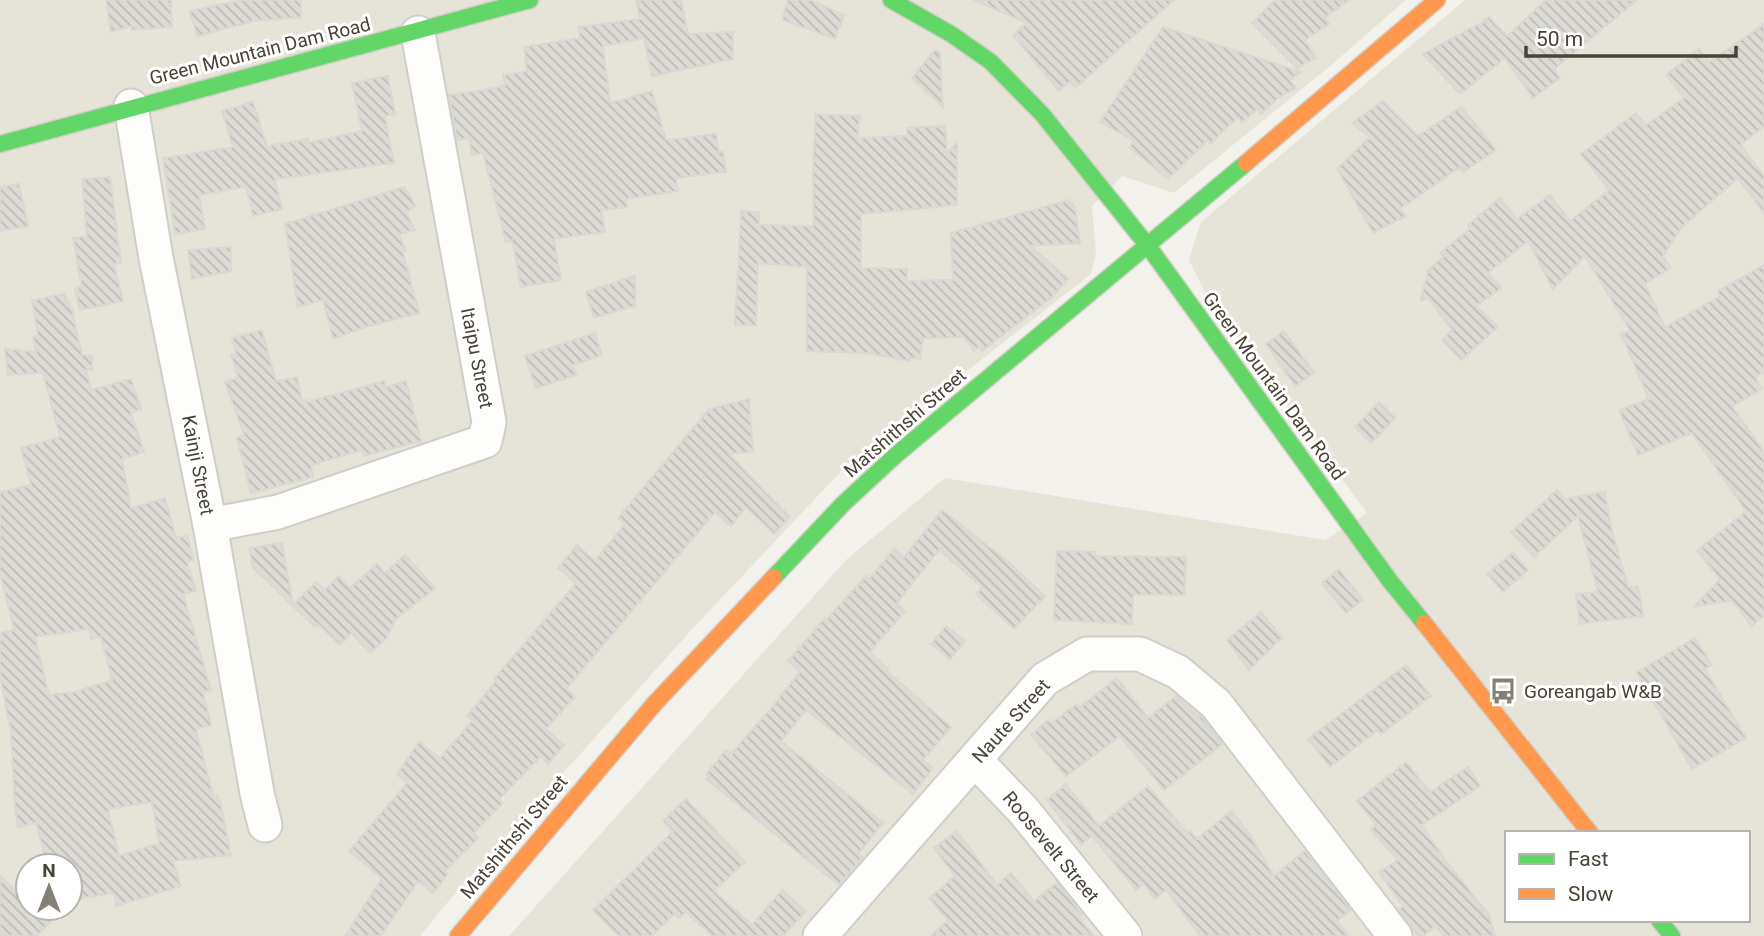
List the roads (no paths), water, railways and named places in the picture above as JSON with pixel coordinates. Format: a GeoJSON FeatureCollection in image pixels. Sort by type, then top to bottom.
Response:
{"type":"FeatureCollection","features":[{"type":"Feature","properties":{"kind":"street","name":"Green Mountain Dam Road"},"geometry":{"type":"LineString","coordinates":[[0,144],[131,106],[418,33],[530,0]]}},
{"type":"Feature","properties":{"kind":"street","name":"Green Mountain Dam Road"},"geometry":{"type":"LineString","coordinates":[[891,0],[950,34],[991,62],[1041,114],[1148,246],[1381,571],[1588,831]]}},
{"type":"Feature","properties":{"kind":"street","name":"Matshithshi Street"},"geometry":{"type":"LineString","coordinates":[[458,936],[656,702],[844,503],[897,454],[1148,246],[1437,0]]}},
{"type":"Feature","properties":{"kind":"street","name":"Itaipu Street"},"geometry":{"type":"LineString","coordinates":[[209,525],[278,512],[485,441],[489,422],[418,33]]}},
{"type":"Feature","properties":{"kind":"street","name":"Kainji Street"},"geometry":{"type":"LineString","coordinates":[[131,106],[156,258],[265,825]]}},
{"type":"Feature","properties":{"kind":"street","name":"Naute Street"},"geometry":{"type":"LineString","coordinates":[[837,929],[1045,679],[1087,654],[1140,654],[1178,672],[1216,704],[1395,936]]}},
{"type":"Feature","properties":{"kind":"street","name":"Roosevelt Street"},"geometry":{"type":"LineString","coordinates":[[975,761],[1022,809],[1125,936]]}},
{"type":"Feature","properties":{"kind":"street"},"geometry":{"type":"LineString","coordinates":[[1661,922],[1672,936]]}},
{"type":"Feature","properties":{"kind":"place","name":"Goreangab W&B"},"geometry":{"type":"Point","coordinates":[1503,691]}}]}
